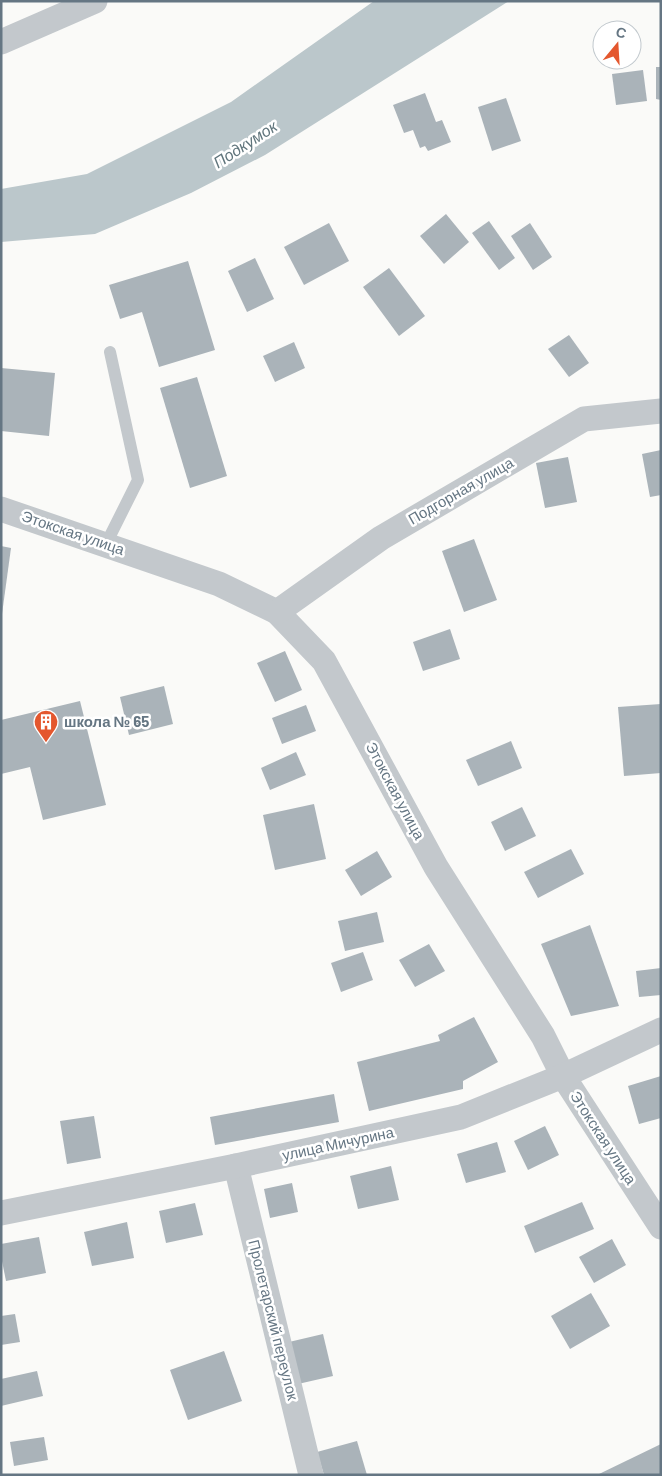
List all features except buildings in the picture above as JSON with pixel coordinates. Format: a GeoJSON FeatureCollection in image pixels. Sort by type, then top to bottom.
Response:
{"type":"FeatureCollection","features":[{"type":"Feature","properties":{"kind":"street"},"geometry":{"type":"LineString","coordinates":[[1,42],[95,1]]}},
{"type":"Feature","properties":{"kind":"street","name":"Подгорная улица"},"geometry":{"type":"LineString","coordinates":[[277,612],[380,538],[584,419],[661,411]]}},
{"type":"Feature","properties":{"kind":"street","name":"Этокская улица"},"geometry":{"type":"LineString","coordinates":[[1,509],[220,584],[277,612],[324,661],[436,867],[543,1036],[563,1076],[661,1227]]}},
{"type":"Feature","properties":{"kind":"street","name":"улица Мичурина"},"geometry":{"type":"LineString","coordinates":[[1,1213],[236,1166],[461,1117],[563,1076],[661,1030]]}},
{"type":"Feature","properties":{"kind":"street","name":"Пролетарский переулок"},"geometry":{"type":"LineString","coordinates":[[236,1166],[311,1475]]}},
{"type":"Feature","properties":{"kind":"lane"},"geometry":{"type":"LineString","coordinates":[[106,544],[138,480],[110,352]]}},
{"type":"Feature","properties":{"kind":"water","name":"Подкумок"},"geometry":{"type":"Polygon","coordinates":[[[374,1],[509,1],[265,155],[191,193],[95,234],[1,242],[1,189],[87,174],[231,102],[374,1]]]}},
{"type":"Feature","properties":{"kind":"place","name":"школа № 65"},"geometry":{"type":"Point","coordinates":[46,743]}}]}
